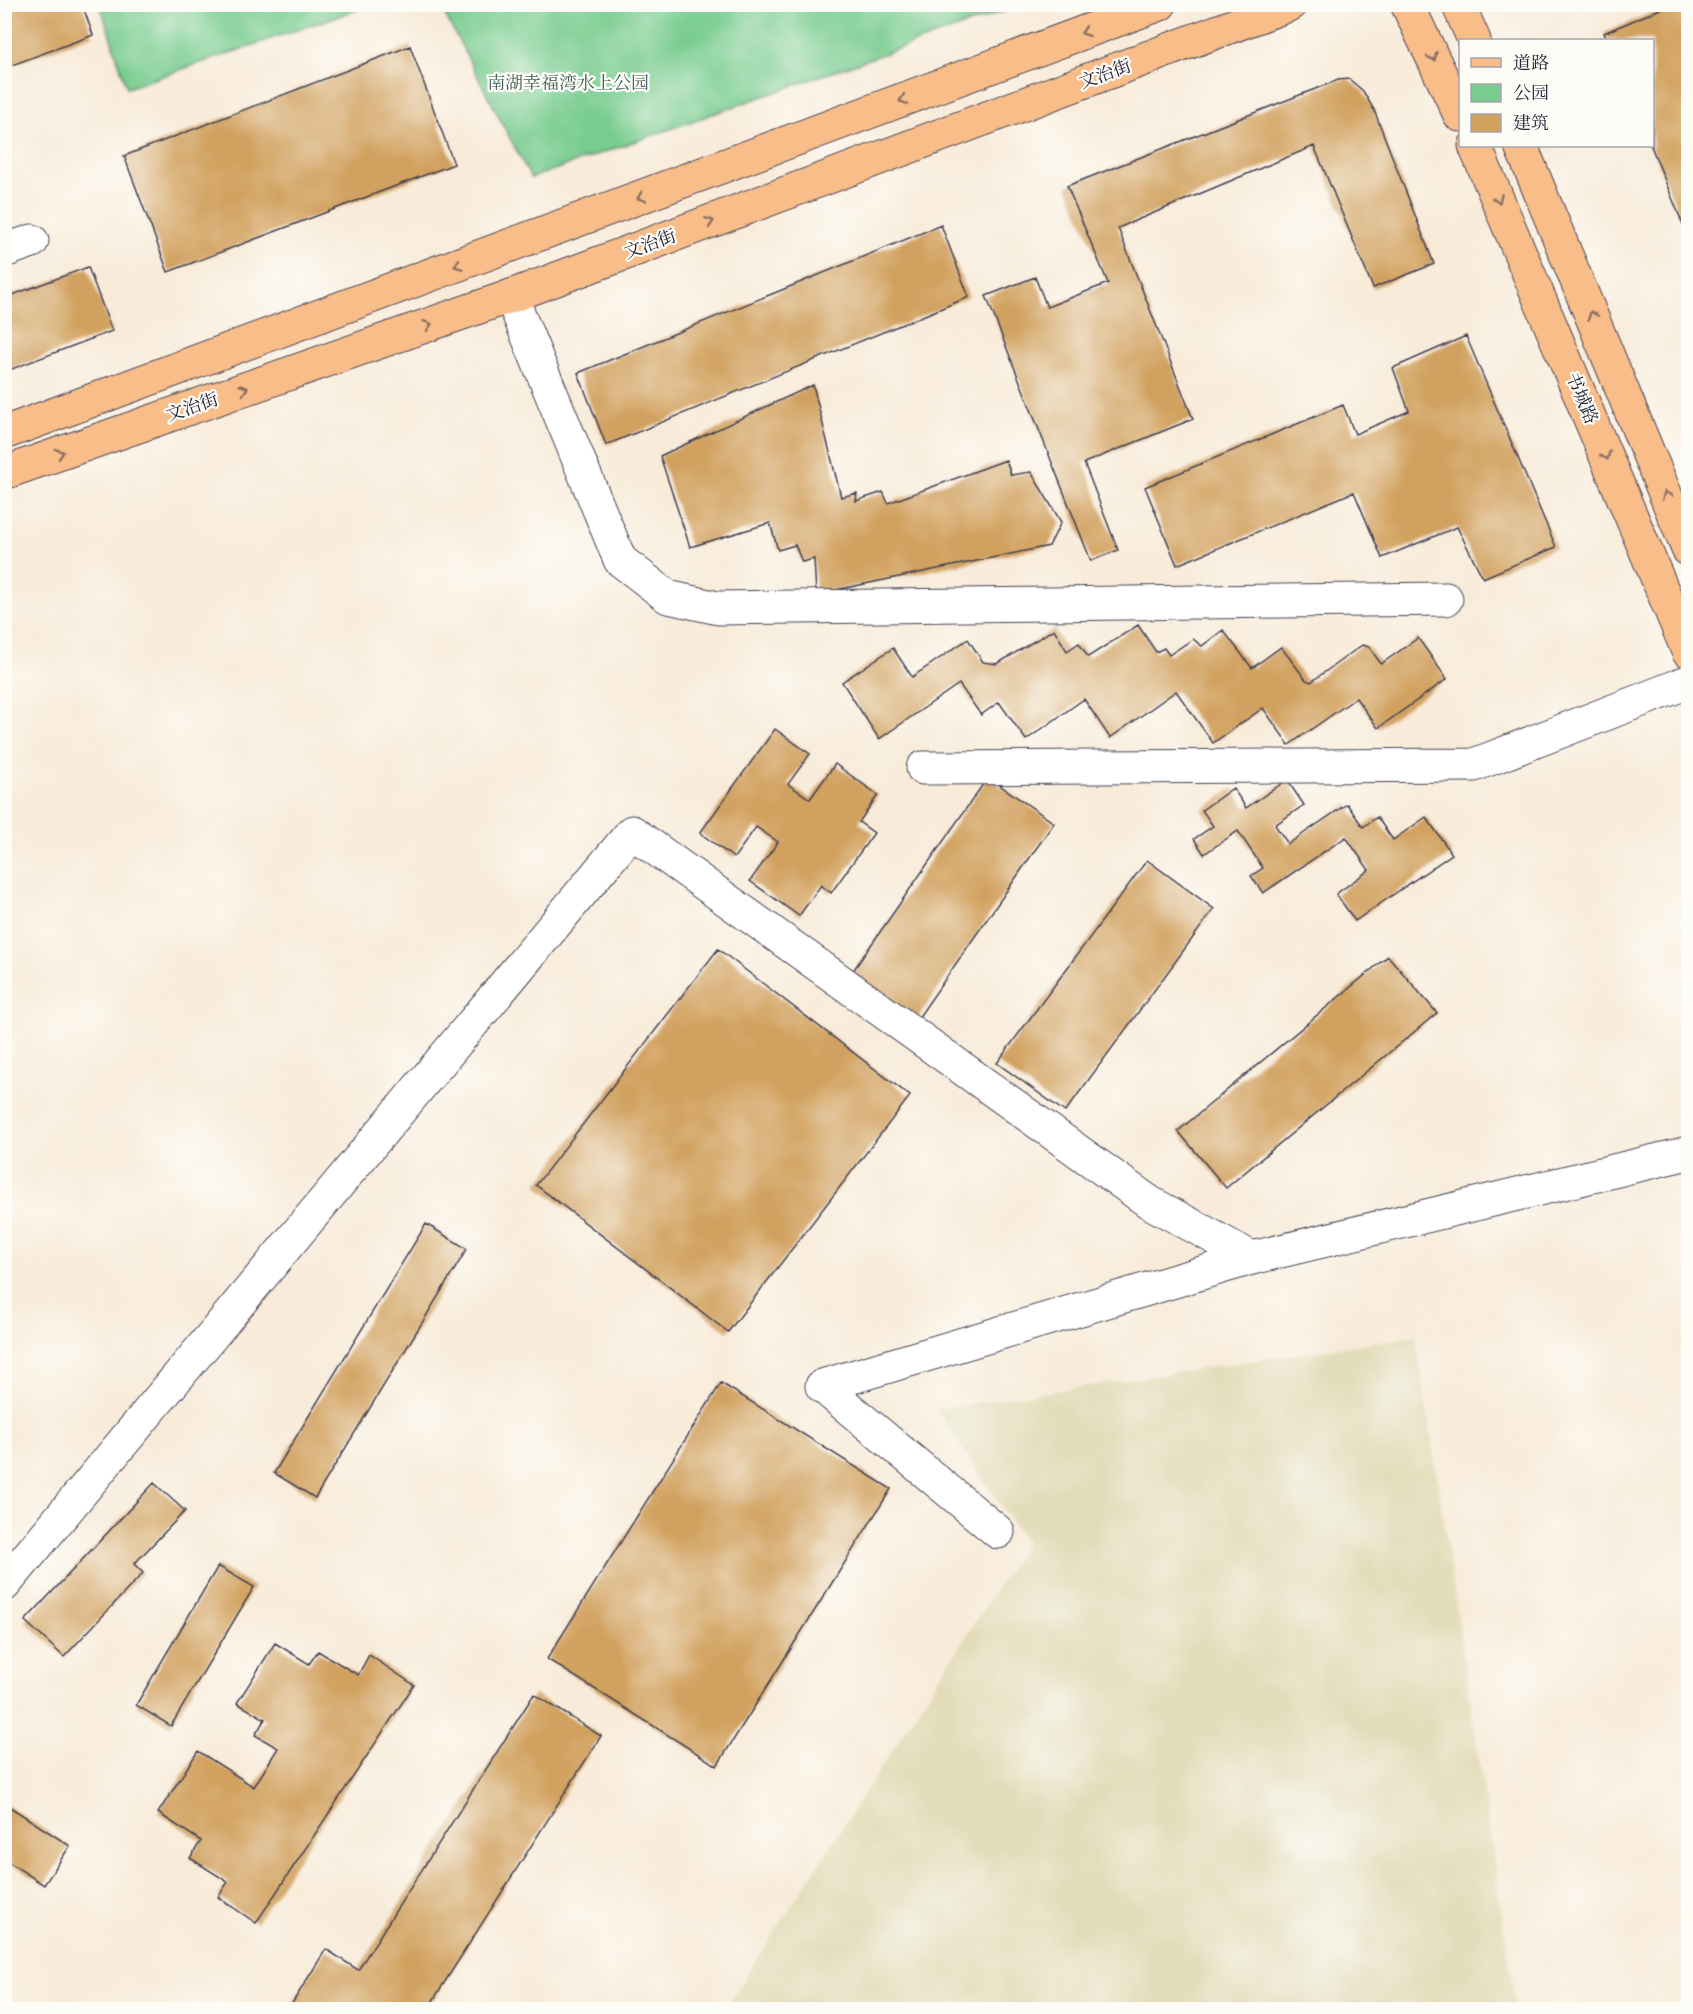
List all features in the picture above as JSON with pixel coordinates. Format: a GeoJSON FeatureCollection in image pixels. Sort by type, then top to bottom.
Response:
{"type":"FeatureCollection","features":[{"type":"Feature","properties":{"kind":"main road"},"geometry":{"type":"LineString","coordinates":[[4,433],[1160,4]]}},
{"type":"Feature","properties":{"kind":"main road","name":"文治街"},"geometry":{"type":"LineString","coordinates":[[4,473],[511,296],[1291,4]]}},
{"type":"Feature","properties":{"kind":"main road"},"geometry":{"type":"LineString","coordinates":[[1407,4],[1459,111]]}},
{"type":"Feature","properties":{"kind":"main road"},"geometry":{"type":"LineString","coordinates":[[1458,4],[1474,39]]}},
{"type":"Feature","properties":{"kind":"main road","name":"书城路"},"geometry":{"type":"LineString","coordinates":[[1475,147],[1689,651]]}},
{"type":"Feature","properties":{"kind":"main road"},"geometry":{"type":"LineString","coordinates":[[1521,147],[1689,549]]}},
{"type":"Feature","properties":{"kind":"street"},"geometry":{"type":"LineString","coordinates":[[511,296],[620,560],[668,597],[718,608],[1446,599]]}},
{"type":"Feature","properties":{"kind":"street"},"geometry":{"type":"LineString","coordinates":[[924,768],[1474,765],[1689,682]]}},
{"type":"Feature","properties":{"kind":"street"},"geometry":{"type":"LineString","coordinates":[[4,1585],[632,832],[1149,1202],[1252,1258]]}},
{"type":"Feature","properties":{"kind":"street"},"geometry":{"type":"LineString","coordinates":[[998,1532],[822,1386],[1252,1258],[1689,1154]]}},
{"type":"Feature","properties":{"kind":"shaded area"},"geometry":{"type":"Polygon","coordinates":[[[1416,1336],[1516,2009],[725,2009],[1026,1543],[936,1409],[1416,1336]]]}},
{"type":"Feature","properties":{"kind":"green space"},"geometry":{"type":"Polygon","coordinates":[[[100,4],[371,4],[371,5],[127,88],[100,4]]]}},
{"type":"Feature","properties":{"kind":"green space","name":"南湖幸福湾水上公园"},"geometry":{"type":"Polygon","coordinates":[[[440,5],[1022,5],[531,178],[440,5]]]}},
{"type":"Feature","properties":{"kind":"building"},"geometry":{"type":"Polygon","coordinates":[[[4,4],[82,4],[93,35],[4,68],[4,4]]]}},
{"type":"Feature","properties":{"kind":"building"},"geometry":{"type":"Polygon","coordinates":[[[1672,4],[1688,4],[1688,237],[1651,147],[1654,147],[1654,39],[1607,39],[1604,33],[1672,4]]]}},
{"type":"Feature","properties":{"kind":"building"},"geometry":{"type":"Polygon","coordinates":[[[410,46],[454,164],[168,272],[124,156],[410,46]]]}},
{"type":"Feature","properties":{"kind":"building"},"geometry":{"type":"Polygon","coordinates":[[[1349,79],[1363,91],[1374,110],[1434,264],[1373,288],[1314,146],[1118,228],[1193,419],[1084,463],[1118,550],[1091,561],[986,296],[1035,277],[1047,307],[1108,283],[1067,186],[1338,80],[1349,79]]]}},
{"type":"Feature","properties":{"kind":"building"},"geometry":{"type":"Polygon","coordinates":[[[941,225],[969,297],[606,445],[578,373],[941,225]]]}},
{"type":"Feature","properties":{"kind":"building"},"geometry":{"type":"Polygon","coordinates":[[[88,267],[112,331],[4,372],[4,298],[88,267]]]}},
{"type":"Feature","properties":{"kind":"building"},"geometry":{"type":"Polygon","coordinates":[[[1466,336],[1556,547],[1483,578],[1457,527],[1382,558],[1354,492],[1177,565],[1145,487],[1343,405],[1355,434],[1409,411],[1393,368],[1466,336]]]}},
{"type":"Feature","properties":{"kind":"building"},"geometry":{"type":"Polygon","coordinates":[[[813,385],[841,497],[857,493],[856,501],[883,492],[888,503],[1006,460],[1011,475],[1031,472],[1061,522],[1049,546],[816,594],[814,559],[802,562],[795,545],[778,550],[770,523],[690,547],[660,456],[813,385]]]}},
{"type":"Feature","properties":{"kind":"building"},"geometry":{"type":"Polygon","coordinates":[[[1138,625],[1156,652],[1164,648],[1169,655],[1193,639],[1202,646],[1223,630],[1252,668],[1281,647],[1306,680],[1311,682],[1362,645],[1369,647],[1381,664],[1418,638],[1447,679],[1378,728],[1356,698],[1289,745],[1263,708],[1213,743],[1176,691],[1110,738],[1084,699],[1026,740],[999,702],[981,715],[959,684],[879,739],[842,682],[893,648],[912,677],[968,639],[983,662],[997,664],[1054,629],[1067,651],[1079,643],[1088,657],[1138,625]]]}},
{"type":"Feature","properties":{"kind":"building"},"geometry":{"type":"Polygon","coordinates":[[[775,729],[810,754],[788,784],[810,799],[835,764],[878,795],[859,822],[874,833],[831,893],[821,885],[799,916],[750,881],[778,842],[756,827],[734,858],[700,833],[775,729]]]}},
{"type":"Feature","properties":{"kind":"building"},"geometry":{"type":"Polygon","coordinates":[[[988,777],[1054,823],[916,1021],[850,975],[988,777]]]}},
{"type":"Feature","properties":{"kind":"building"},"geometry":{"type":"Polygon","coordinates":[[[1287,780],[1304,805],[1275,825],[1288,844],[1347,804],[1363,827],[1377,817],[1393,840],[1426,817],[1452,854],[1355,921],[1336,894],[1369,870],[1346,837],[1263,893],[1251,876],[1263,868],[1238,831],[1204,854],[1194,839],[1213,826],[1202,810],[1233,788],[1246,808],[1287,780]]]}},
{"type":"Feature","properties":{"kind":"building"},"geometry":{"type":"Polygon","coordinates":[[[1147,860],[1214,909],[1065,1112],[997,1063],[1147,860]]]}},
{"type":"Feature","properties":{"kind":"building"},"geometry":{"type":"Polygon","coordinates":[[[718,949],[910,1096],[728,1332],[536,1185],[718,949]]]}},
{"type":"Feature","properties":{"kind":"building"},"geometry":{"type":"Polygon","coordinates":[[[1388,956],[1437,1013],[1226,1188],[1178,1131],[1388,956]]]}},
{"type":"Feature","properties":{"kind":"building"},"geometry":{"type":"Polygon","coordinates":[[[426,1224],[467,1249],[315,1498],[274,1473],[426,1224]]]}},
{"type":"Feature","properties":{"kind":"building"},"geometry":{"type":"Polygon","coordinates":[[[721,1383],[891,1489],[717,1766],[547,1659],[721,1383]]]}},
{"type":"Feature","properties":{"kind":"building"},"geometry":{"type":"Polygon","coordinates":[[[154,1483],[185,1511],[134,1564],[143,1573],[64,1657],[25,1621],[154,1483]]]}},
{"type":"Feature","properties":{"kind":"building"},"geometry":{"type":"Polygon","coordinates":[[[218,1566],[254,1587],[171,1726],[136,1705],[218,1566]]]}},
{"type":"Feature","properties":{"kind":"building"},"geometry":{"type":"Polygon","coordinates":[[[275,1643],[309,1664],[318,1651],[358,1675],[369,1655],[414,1685],[256,1923],[218,1897],[228,1882],[190,1858],[201,1841],[158,1813],[198,1751],[254,1787],[278,1748],[255,1735],[265,1719],[237,1703],[275,1643]]]}},
{"type":"Feature","properties":{"kind":"building"},"geometry":{"type":"Polygon","coordinates":[[[534,1694],[601,1736],[427,2010],[288,2010],[326,1949],[358,1970],[534,1694]]]}},
{"type":"Feature","properties":{"kind":"building"},"geometry":{"type":"Polygon","coordinates":[[[4,1803],[70,1846],[44,1885],[4,1859],[4,1803]]]}}]}
